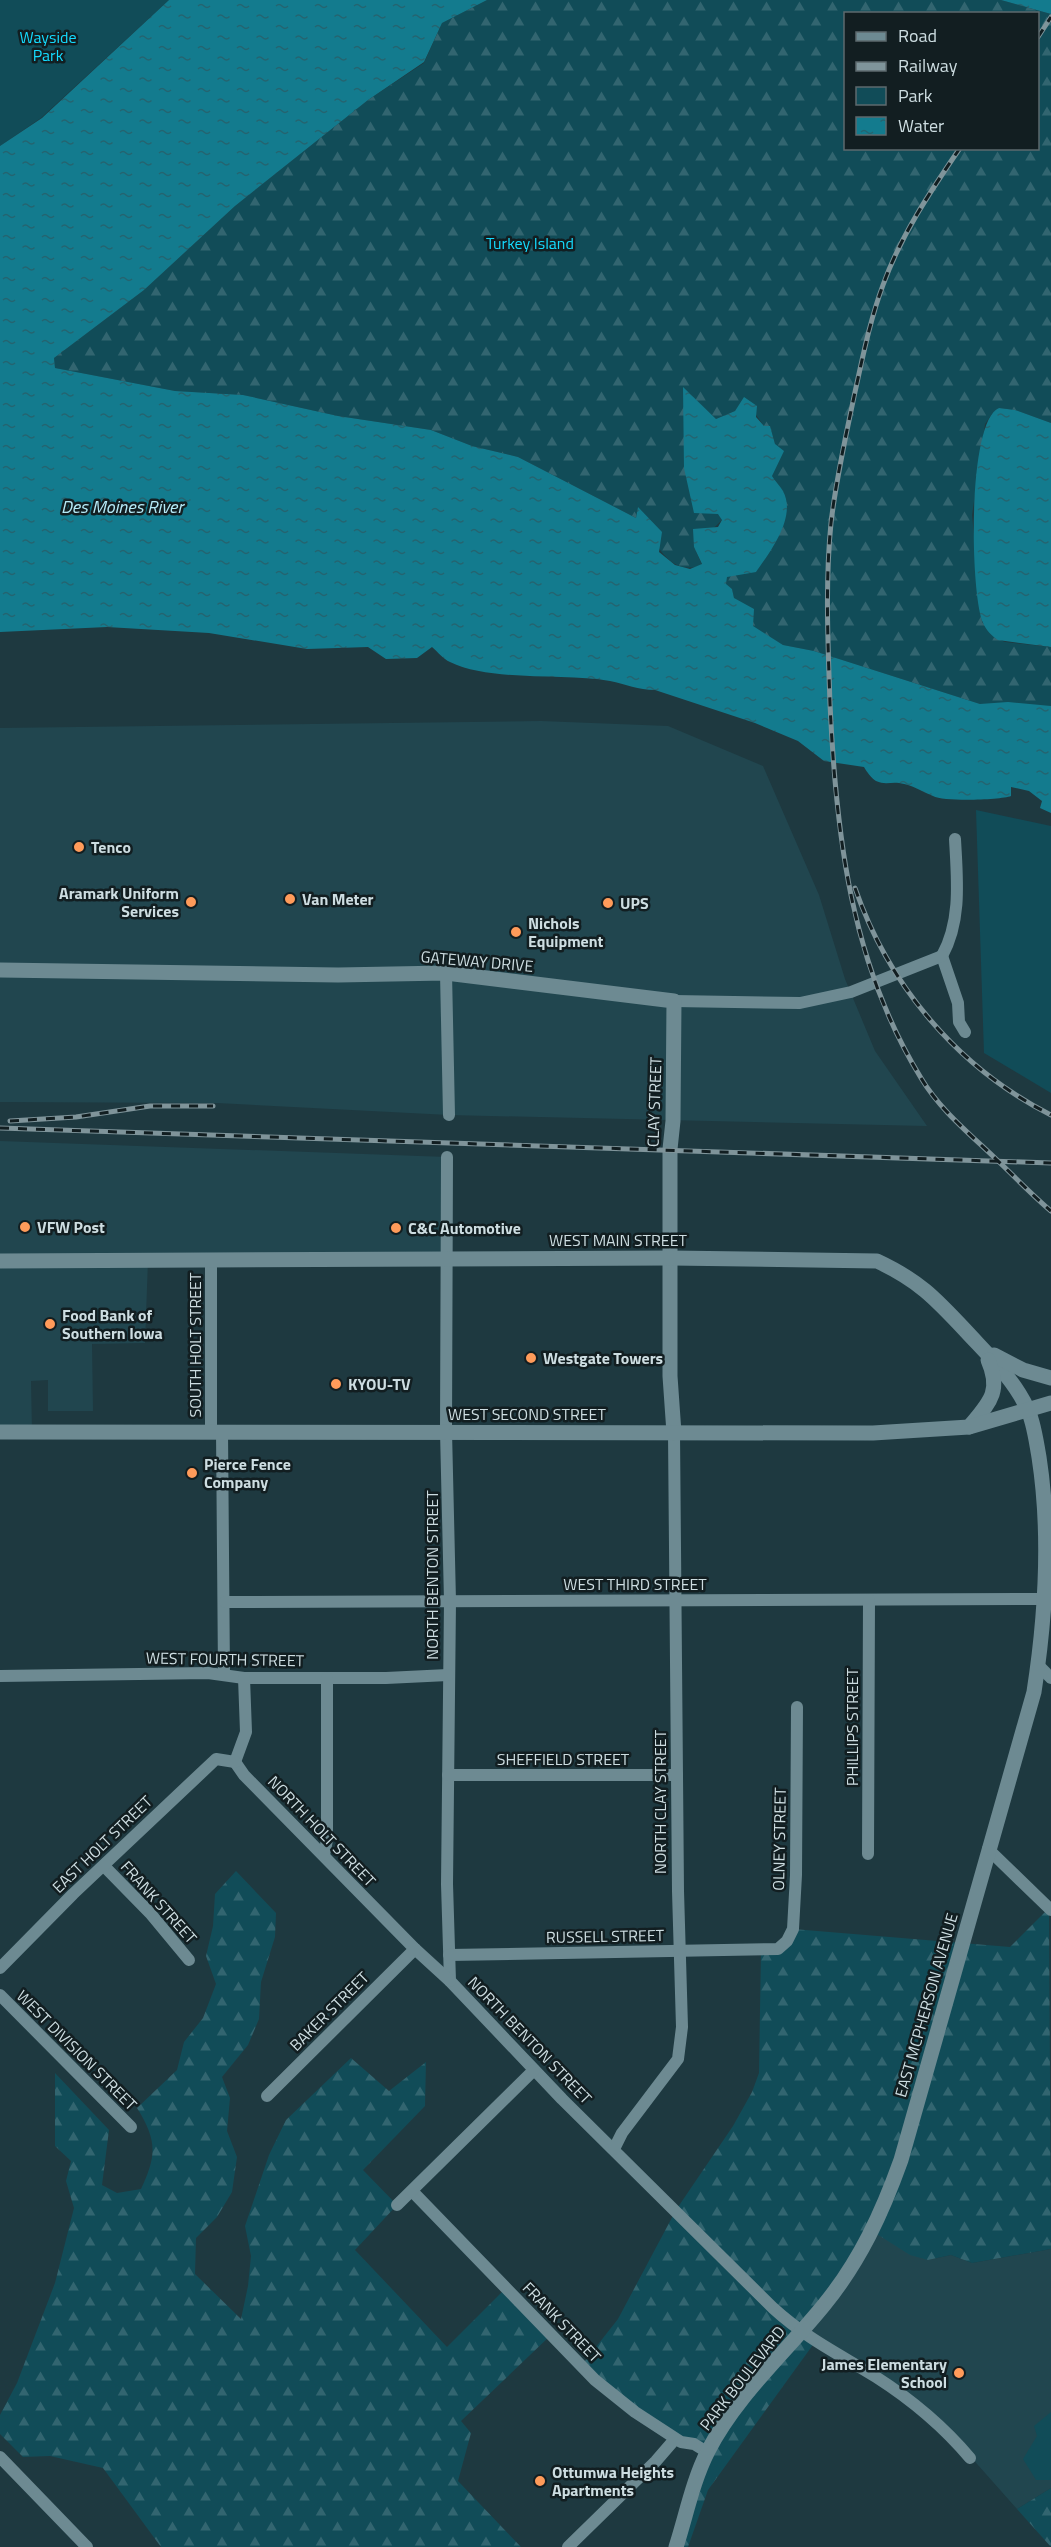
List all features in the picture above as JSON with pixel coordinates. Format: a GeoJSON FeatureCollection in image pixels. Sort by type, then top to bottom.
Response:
{"type":"FeatureCollection","features":[{"type":"Feature","properties":{"kind":"main road","name":"GATEWAY DRIVE"},"geometry":{"type":"LineString","coordinates":[[0,970],[338,975],[446,973],[674,1001]]}},
{"type":"Feature","properties":{"kind":"main road","name":"CLAY STREET"},"geometry":{"type":"LineString","coordinates":[[674,1001],[673,1121],[670,1149],[672,1205],[670,1376],[674,1433]]}},
{"type":"Feature","properties":{"kind":"main road","name":"WEST MAIN STREET"},"geometry":{"type":"LineString","coordinates":[[0,1261],[447,1258],[877,1261],[908,1275],[932,1295],[1001,1368],[1028,1409],[1048,1506]]}},
{"type":"Feature","properties":{"kind":"main road"},"geometry":{"type":"LineString","coordinates":[[983,1350],[1023,1370],[1051,1378]]}},
{"type":"Feature","properties":{"kind":"main road"},"geometry":{"type":"LineString","coordinates":[[969,1427],[992,1398],[995,1385],[994,1374],[983,1350]]}},
{"type":"Feature","properties":{"kind":"main road","name":"WEST SECOND STREET"},"geometry":{"type":"LineString","coordinates":[[0,1432],[873,1433],[969,1427],[1051,1403]]}},
{"type":"Feature","properties":{"kind":"main road","name":"EAST MCPHERSON AVENUE"},"geometry":{"type":"LineString","coordinates":[[800,2332],[857,2261],[881,2213],[901,2160],[1034,1692],[1045,1621],[1048,1506]]}},
{"type":"Feature","properties":{"kind":"main road","name":"PARK BOULEVARD"},"geometry":{"type":"LineString","coordinates":[[676,2547],[707,2452],[727,2421],[800,2332]]}},
{"type":"Feature","properties":{"kind":"street"},"geometry":{"type":"LineString","coordinates":[[955,839],[955,915],[949,944],[942,956],[958,1003],[959,1022],[965,1032]]}},
{"type":"Feature","properties":{"kind":"street","name":"GATEWAY DRIVE"},"geometry":{"type":"LineString","coordinates":[[674,1001],[800,1003],[840,996],[942,956]]}},
{"type":"Feature","properties":{"kind":"street"},"geometry":{"type":"LineString","coordinates":[[446,973],[449,1116]]}},
{"type":"Feature","properties":{"kind":"street","name":"NORTH BENTON STREET"},"geometry":{"type":"LineString","coordinates":[[447,1157],[446,1431],[450,1601],[448,1675],[448,1955],[450,1981],[534,2070],[800,2332],[875,2377],[909,2401],[946,2429],[970,2458]]}},
{"type":"Feature","properties":{"kind":"street","name":"SOUTH HOLT STREET"},"geometry":{"type":"LineString","coordinates":[[211,1260],[217,1431]]}},
{"type":"Feature","properties":{"kind":"street"},"geometry":{"type":"LineString","coordinates":[[217,1431],[225,1602],[224,1674]]}},
{"type":"Feature","properties":{"kind":"street","name":"NORTH CLAY STREET"},"geometry":{"type":"LineString","coordinates":[[614,2149],[622,2133],[678,2059],[682,2027],[674,1433]]}},
{"type":"Feature","properties":{"kind":"street","name":"WEST THIRD STREET"},"geometry":{"type":"LineString","coordinates":[[225,1602],[1045,1599]]}},
{"type":"Feature","properties":{"kind":"street","name":"PHILLIPS STREET"},"geometry":{"type":"LineString","coordinates":[[868,1854],[869,1600]]}},
{"type":"Feature","properties":{"kind":"street"},"geometry":{"type":"LineString","coordinates":[[1038,1665],[1051,1678]]}},
{"type":"Feature","properties":{"kind":"street","name":"WEST FOURTH STREET"},"geometry":{"type":"LineString","coordinates":[[0,1676],[224,1674],[243,1678],[425,1678],[448,1675]]}},
{"type":"Feature","properties":{"kind":"street"},"geometry":{"type":"LineString","coordinates":[[235,1762],[246,1732],[243,1678]]}},
{"type":"Feature","properties":{"kind":"street"},"geometry":{"type":"LineString","coordinates":[[324,1855],[327,1840],[327,1678]]}},
{"type":"Feature","properties":{"kind":"street","name":"OLNEY STREET"},"geometry":{"type":"LineString","coordinates":[[761,1950],[778,1949],[787,1941],[792,1929],[796,1875],[797,1707]]}},
{"type":"Feature","properties":{"kind":"street","name":"EAST HOLT STREET"},"geometry":{"type":"LineString","coordinates":[[0,1968],[216,1759],[235,1762]]}},
{"type":"Feature","properties":{"kind":"street","name":"NORTH HOLT STREET"},"geometry":{"type":"LineString","coordinates":[[235,1762],[244,1775],[415,1949],[450,1981]]}},
{"type":"Feature","properties":{"kind":"street","name":"SHEFFIELD STREET"},"geometry":{"type":"LineString","coordinates":[[448,1775],[677,1775]]}},
{"type":"Feature","properties":{"kind":"street"},"geometry":{"type":"LineString","coordinates":[[988,1849],[1051,1910]]}},
{"type":"Feature","properties":{"kind":"street","name":"FRANK STREET"},"geometry":{"type":"LineString","coordinates":[[104,1866],[150,1913],[189,1960]]}},
{"type":"Feature","properties":{"kind":"street","name":"BAKER STREET"},"geometry":{"type":"LineString","coordinates":[[267,2096],[415,1949]]}},
{"type":"Feature","properties":{"kind":"street","name":"RUSSELL STREET"},"geometry":{"type":"LineString","coordinates":[[448,1955],[761,1950]]}},
{"type":"Feature","properties":{"kind":"street","name":"WEST DIVISION STREET"},"geometry":{"type":"LineString","coordinates":[[0,1995],[131,2127]]}},
{"type":"Feature","properties":{"kind":"street"},"geometry":{"type":"LineString","coordinates":[[397,2205],[534,2070]]}},
{"type":"Feature","properties":{"kind":"street","name":"FRANK STREET"},"geometry":{"type":"LineString","coordinates":[[412,2191],[595,2379],[635,2412],[675,2439],[707,2452]]}},
{"type":"Feature","properties":{"kind":"street"},"geometry":{"type":"LineString","coordinates":[[568,2547],[656,2461],[675,2439]]}},
{"type":"Feature","properties":{"kind":"street"},"geometry":{"type":"LineString","coordinates":[[0,2457],[87,2547]]}},
{"type":"Feature","properties":{"kind":"shaded area"},"geometry":{"type":"Polygon","coordinates":[[[541,721],[668,726],[763,766],[819,895],[845,979],[875,1051],[927,1126],[449,1115],[217,1103],[0,1102],[0,728],[541,721]]]}},
{"type":"Feature","properties":{"kind":"shaded area"},"geometry":{"type":"Polygon","coordinates":[[[0,1141],[447,1157],[446,1259],[148,1260],[145,1343],[92,1344],[93,1411],[48,1411],[48,1380],[31,1381],[32,1432],[0,1432],[0,1141]]]}},
{"type":"Feature","properties":{"kind":"shaded area","name":"James Elementary School"},"geometry":{"type":"Polygon","coordinates":[[[872,2230],[928,2260],[951,2255],[972,2263],[1051,2249],[1051,2488],[1017,2509],[946,2429],[800,2332],[872,2230]]]}},
{"type":"Feature","properties":{"kind":"green space","name":"Wayside Park"},"geometry":{"type":"Polygon","coordinates":[[[0,0],[169,0],[41,118],[0,146],[0,0]]]}},
{"type":"Feature","properties":{"kind":"green space","name":"Turkey Island"},"geometry":{"type":"Polygon","coordinates":[[[487,0],[1001,0],[1051,14],[1051,423],[1015,410],[999,408],[992,414],[985,424],[972,515],[982,622],[995,638],[1005,642],[1051,647],[1051,706],[980,704],[814,651],[783,645],[752,626],[734,598],[732,589],[725,584],[727,577],[784,493],[772,476],[775,444],[770,426],[764,426],[744,398],[735,411],[716,419],[683,388],[685,423],[722,520],[694,547],[702,565],[689,568],[678,566],[661,551],[638,507],[636,518],[518,457],[472,446],[431,430],[338,416],[243,395],[175,391],[55,368],[54,358],[144,290],[235,206],[368,100],[424,63],[442,23],[487,0]]]}},
{"type":"Feature","properties":{"kind":"green space"},"geometry":{"type":"Polygon","coordinates":[[[976,810],[1051,826],[1051,1093],[984,1053],[976,810]]]}},
{"type":"Feature","properties":{"kind":"green space"},"geometry":{"type":"Polygon","coordinates":[[[236,1871],[276,1913],[275,1937],[261,1982],[259,2019],[248,2045],[222,2077],[230,2098],[227,2131],[237,2157],[232,2192],[217,2217],[196,2238],[195,2274],[241,2319],[251,2256],[245,2226],[269,2155],[286,2120],[351,2058],[389,2091],[426,2062],[425,2106],[363,2170],[397,2205],[355,2250],[447,2347],[506,2288],[551,2335],[461,2421],[471,2433],[458,2481],[521,2547],[161,2547],[103,2468],[50,2456],[23,2457],[0,2434],[0,2415],[17,2383],[55,2283],[74,2208],[66,2181],[71,2161],[55,2146],[55,2073],[109,2130],[102,2185],[117,2193],[141,2189],[150,2166],[152,2148],[148,2129],[137,2108],[177,2070],[184,2042],[203,2018],[216,1984],[206,1956],[213,1926],[215,1894],[236,1871]]]}},
{"type":"Feature","properties":{"kind":"green space"},"geometry":{"type":"Polygon","coordinates":[[[1049,1908],[1051,2249],[972,2263],[951,2255],[928,2260],[910,2255],[872,2231],[800,2332],[815,2342],[708,2490],[688,2547],[676,2547],[707,2452],[681,2442],[581,2366],[618,2319],[676,2210],[733,2126],[752,2092],[759,2073],[761,1950],[778,1949],[793,1929],[1010,1947],[1049,1908]]]}},
{"type":"Feature","properties":{"kind":"green space"},"geometry":{"type":"Polygon","coordinates":[[[1051,2412],[1051,2480],[1036,2480],[1023,2459],[1037,2436],[1034,2426],[1051,2412]]]}},
{"type":"Feature","properties":{"kind":"green space"},"geometry":{"type":"Polygon","coordinates":[[[1051,2488],[1051,2547],[1017,2509],[1051,2488]]]}},
{"type":"Feature","properties":{"kind":"water","name":"Des Moines River"},"geometry":{"type":"Polygon","coordinates":[[[169,0],[487,0],[442,23],[424,62],[368,100],[235,206],[144,290],[54,358],[55,368],[175,391],[243,395],[338,416],[431,430],[472,446],[518,457],[636,518],[638,507],[662,532],[659,552],[675,565],[690,569],[702,564],[694,547],[693,529],[718,527],[722,520],[718,514],[694,513],[684,468],[683,387],[716,419],[735,411],[744,397],[757,406],[756,417],[764,426],[770,426],[775,444],[784,451],[772,476],[783,491],[787,512],[780,534],[756,572],[727,577],[726,584],[732,589],[734,598],[754,609],[753,626],[783,645],[814,651],[980,704],[1008,702],[1051,706],[1051,813],[1040,808],[1042,801],[1029,791],[1011,787],[1011,796],[996,799],[960,800],[939,798],[904,784],[879,782],[872,778],[864,767],[824,761],[798,741],[755,723],[655,690],[610,681],[486,672],[450,662],[432,647],[417,658],[386,659],[368,647],[307,649],[209,633],[107,627],[0,632],[0,146],[42,118],[169,0]]]}},
{"type":"Feature","properties":{"kind":"water"},"geometry":{"type":"Polygon","coordinates":[[[1001,0],[1051,0],[1051,14],[1001,0]]]}},
{"type":"Feature","properties":{"kind":"water"},"geometry":{"type":"Polygon","coordinates":[[[999,408],[1015,410],[1051,423],[1051,647],[998,640],[984,626],[979,606],[974,545],[976,474],[981,443],[989,420],[999,408]]]}},
{"type":"Feature","properties":{"kind":"railway"},"geometry":{"type":"LineString","coordinates":[[1039,35],[1051,17]]}},
{"type":"Feature","properties":{"kind":"railway"},"geometry":{"type":"LineString","coordinates":[[959,150],[907,231],[883,285],[867,338],[842,457],[831,523],[828,591],[830,704],[837,802],[843,850],[863,944],[878,990],[897,1035],[937,1101],[1051,1211]]}},
{"type":"Feature","properties":{"kind":"railway"},"geometry":{"type":"LineString","coordinates":[[855,888],[869,924],[887,958],[907,990],[931,1021],[986,1073],[1017,1096],[1051,1115]]}},
{"type":"Feature","properties":{"kind":"railway"},"geometry":{"type":"LineString","coordinates":[[10,1121],[76,1117],[150,1106],[213,1106]]}},
{"type":"Feature","properties":{"kind":"railway"},"geometry":{"type":"LineString","coordinates":[[0,1128],[1051,1163]]}},
{"type":"Feature","properties":{"kind":"place","name":"Tenco"},"geometry":{"type":"Point","coordinates":[79,847]}},
{"type":"Feature","properties":{"kind":"place","name":"Van Meter"},"geometry":{"type":"Point","coordinates":[290,899]}},
{"type":"Feature","properties":{"kind":"place","name":"Aramark Uniform Services"},"geometry":{"type":"Point","coordinates":[191,902]}},
{"type":"Feature","properties":{"kind":"place","name":"UPS"},"geometry":{"type":"Point","coordinates":[608,903]}},
{"type":"Feature","properties":{"kind":"place","name":"Nichols Equipment"},"geometry":{"type":"Point","coordinates":[516,932]}},
{"type":"Feature","properties":{"kind":"place","name":"VFW Post"},"geometry":{"type":"Point","coordinates":[25,1227]}},
{"type":"Feature","properties":{"kind":"place","name":"C&C Automotive"},"geometry":{"type":"Point","coordinates":[396,1228]}},
{"type":"Feature","properties":{"kind":"place","name":"Food Bank of Southern Iowa"},"geometry":{"type":"Point","coordinates":[50,1324]}},
{"type":"Feature","properties":{"kind":"place","name":"Westgate Towers"},"geometry":{"type":"Point","coordinates":[531,1358]}},
{"type":"Feature","properties":{"kind":"place","name":"KYOU-TV"},"geometry":{"type":"Point","coordinates":[336,1384]}},
{"type":"Feature","properties":{"kind":"place","name":"Pierce Fence Company"},"geometry":{"type":"Point","coordinates":[192,1473]}},
{"type":"Feature","properties":{"kind":"place","name":"James Elementary School"},"geometry":{"type":"Point","coordinates":[959,2373]}},
{"type":"Feature","properties":{"kind":"place","name":"Ottumwa Heights Apartments"},"geometry":{"type":"Point","coordinates":[540,2481]}}]}
